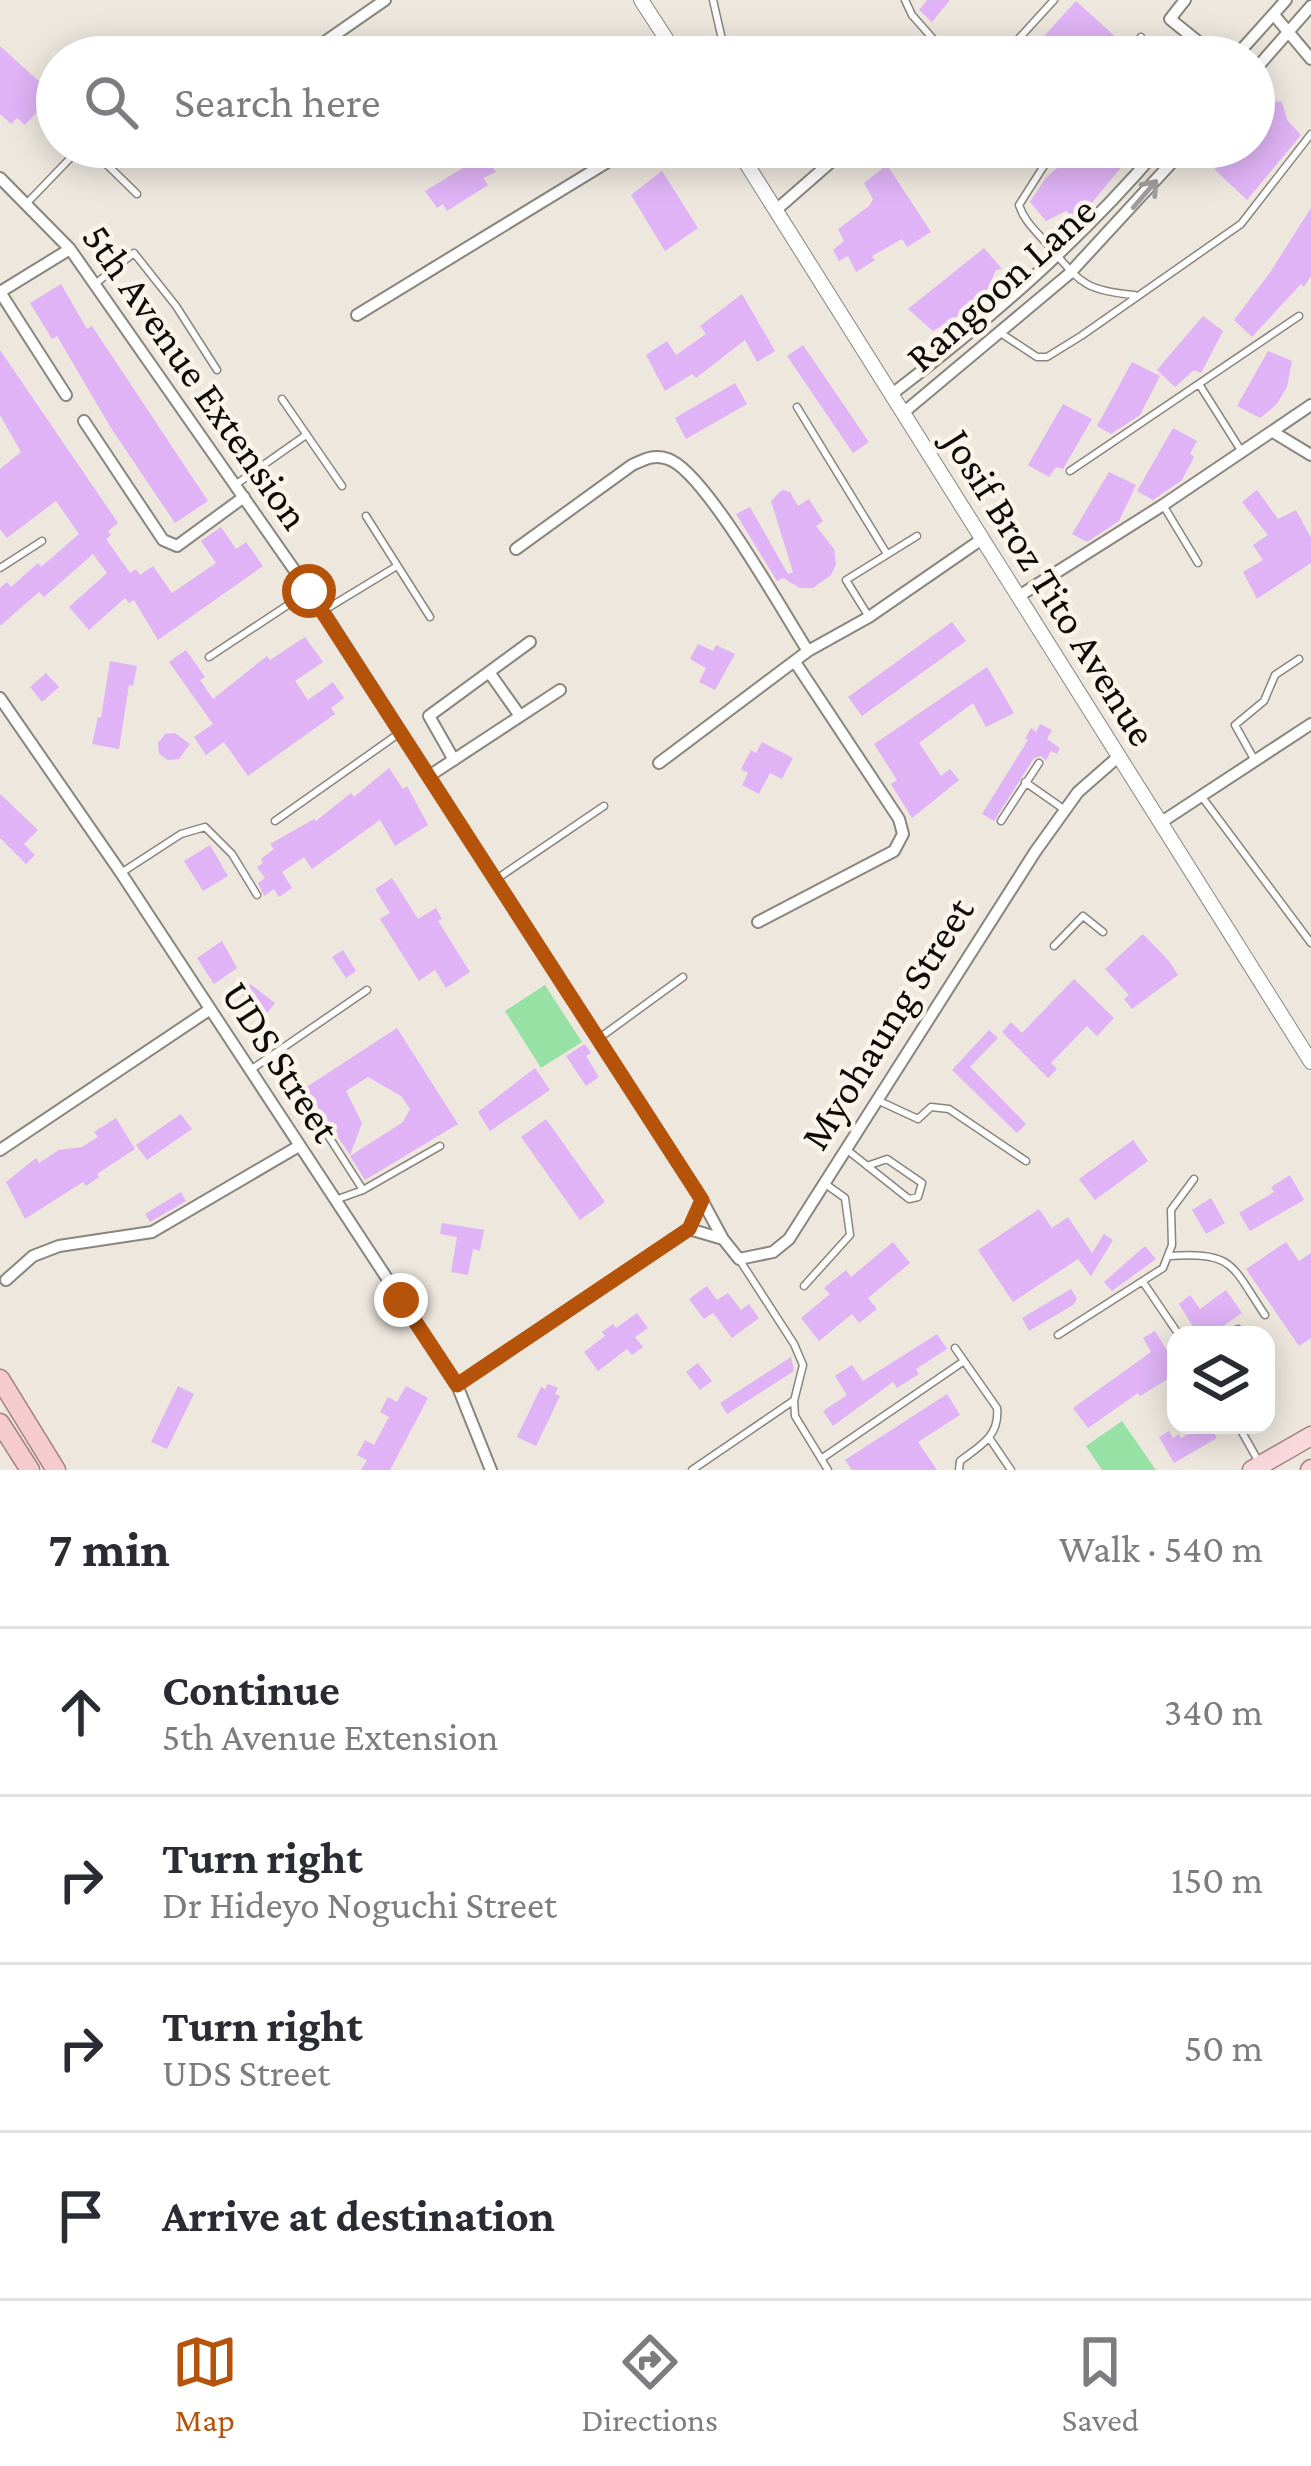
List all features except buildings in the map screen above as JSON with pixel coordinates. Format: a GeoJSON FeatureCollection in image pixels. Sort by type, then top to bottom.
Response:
{"type":"FeatureCollection","features":[{"type":"Feature","properties":{"kind":"highway"},"geometry":{"type":"LineString","coordinates":[[0,1379],[56,1470]]}},
{"type":"Feature","properties":{"kind":"highway"},"geometry":{"type":"LineString","coordinates":[[0,1423],[30,1470]]}},
{"type":"Feature","properties":{"kind":"main road"},"geometry":{"type":"LineString","coordinates":[[1256,1467],[1311,1436]]}},
{"type":"Feature","properties":{"kind":"street"},"geometry":{"type":"LineString","coordinates":[[333,36],[385,0]]}},
{"type":"Feature","properties":{"kind":"street"},"geometry":{"type":"LineString","coordinates":[[641,0],[664,36]]}},
{"type":"Feature","properties":{"kind":"street"},"geometry":{"type":"LineString","coordinates":[[1185,0],[1170,20],[1190,36]]}},
{"type":"Feature","properties":{"kind":"street"},"geometry":{"type":"LineString","coordinates":[[1254,36],[1286,0]]}},
{"type":"Feature","properties":{"kind":"street"},"geometry":{"type":"LineString","coordinates":[[1275,48],[1311,6]]}},
{"type":"Feature","properties":{"kind":"street"},"geometry":{"type":"LineString","coordinates":[[1274,15],[1311,59]]}},
{"type":"Feature","properties":{"kind":"street"},"geometry":{"type":"LineString","coordinates":[[357,315],[598,168]]}},
{"type":"Feature","properties":{"kind":"street","name":"Josif Broz Tito Avenue"},"geometry":{"type":"LineString","coordinates":[[749,168],[1118,757],[1306,1043],[1311,1062]]}},
{"type":"Feature","properties":{"kind":"street"},"geometry":{"type":"LineString","coordinates":[[776,210],[824,168]]}},
{"type":"Feature","properties":{"kind":"street","name":"Rangoon Lane"},"geometry":{"type":"LineString","coordinates":[[892,394],[980,327],[1058,256],[1140,168]]}},
{"type":"Feature","properties":{"kind":"street","name":"Rangoon Lane"},"geometry":{"type":"LineString","coordinates":[[903,413],[1070,274],[1168,168]]}},
{"type":"Feature","properties":{"kind":"street","name":"5th Avenue Extension"},"geometry":{"type":"LineString","coordinates":[[0,178],[70,249],[323,611],[723,1239]]}},
{"type":"Feature","properties":{"kind":"street"},"geometry":{"type":"LineString","coordinates":[[66,394],[0,292],[70,249]]}},
{"type":"Feature","properties":{"kind":"street"},"geometry":{"type":"LineString","coordinates":[[1019,596],[1311,405]]}},
{"type":"Feature","properties":{"kind":"street"},"geometry":{"type":"LineString","coordinates":[[84,421],[170,544],[177,546],[244,497]]}},
{"type":"Feature","properties":{"kind":"street"},"geometry":{"type":"LineString","coordinates":[[1273,432],[1311,455]]}},
{"type":"Feature","properties":{"kind":"street"},"geometry":{"type":"LineString","coordinates":[[516,549],[632,465],[648,457],[668,458],[706,493],[808,651]]}},
{"type":"Feature","properties":{"kind":"street"},"geometry":{"type":"LineString","coordinates":[[659,763],[808,651],[869,617],[982,539]]}},
{"type":"Feature","properties":{"kind":"street"},"geometry":{"type":"LineString","coordinates":[[454,760],[429,716],[530,643]]}},
{"type":"Feature","properties":{"kind":"street"},"geometry":{"type":"LineString","coordinates":[[758,922],[894,851],[903,834],[898,819],[795,662]]}},
{"type":"Feature","properties":{"kind":"street"},"geometry":{"type":"LineString","coordinates":[[489,672],[520,716]]}},
{"type":"Feature","properties":{"kind":"street"},"geometry":{"type":"LineString","coordinates":[[430,776],[560,690]]}},
{"type":"Feature","properties":{"kind":"street","name":"UDS Street"},"geometry":{"type":"LineString","coordinates":[[0,698],[121,873],[457,1385],[491,1470]]}},
{"type":"Feature","properties":{"kind":"street"},"geometry":{"type":"LineString","coordinates":[[1160,823],[1311,724]]}},
{"type":"Feature","properties":{"kind":"street","name":"Myohaung Street"},"geometry":{"type":"LineString","coordinates":[[739,1259],[773,1252],[789,1239],[953,976],[1065,810],[1118,757]]}},
{"type":"Feature","properties":{"kind":"street"},"geometry":{"type":"LineString","coordinates":[[0,1150],[209,1010]]}},
{"type":"Feature","properties":{"kind":"street"},"geometry":{"type":"LineString","coordinates":[[6,1280],[34,1256],[59,1246],[152,1232],[299,1146]]}},
{"type":"Feature","properties":{"kind":"street"},"geometry":{"type":"LineString","coordinates":[[457,1385],[689,1229],[702,1200]]}},
{"type":"Feature","properties":{"kind":"street"},"geometry":{"type":"LineString","coordinates":[[689,1229],[723,1239],[739,1259]]}},
{"type":"Feature","properties":{"kind":"lane"},"geometry":{"type":"LineString","coordinates":[[713,0],[721,36]]}},
{"type":"Feature","properties":{"kind":"lane"},"geometry":{"type":"LineString","coordinates":[[904,0],[930,36]]}},
{"type":"Feature","properties":{"kind":"lane"},"geometry":{"type":"LineString","coordinates":[[1022,36],[1054,0]]}},
{"type":"Feature","properties":{"kind":"lane"},"geometry":{"type":"LineString","coordinates":[[999,332],[1037,357],[1047,357],[1240,224],[1311,134]]}},
{"type":"Feature","properties":{"kind":"lane"},"geometry":{"type":"LineString","coordinates":[[26,203],[60,168]]}},
{"type":"Feature","properties":{"kind":"lane"},"geometry":{"type":"LineString","coordinates":[[110,168],[137,194]]}},
{"type":"Feature","properties":{"kind":"lane"},"geometry":{"type":"LineString","coordinates":[[1043,168],[1019,205],[1023,217],[1070,274],[1106,293],[1136,295]]}},
{"type":"Feature","properties":{"kind":"lane"},"geometry":{"type":"LineString","coordinates":[[95,284],[134,253],[218,370]]}},
{"type":"Feature","properties":{"kind":"lane"},"geometry":{"type":"LineString","coordinates":[[1070,471],[1299,316]]}},
{"type":"Feature","properties":{"kind":"lane"},"geometry":{"type":"LineString","coordinates":[[1199,383],[1242,452]]}},
{"type":"Feature","properties":{"kind":"lane"},"geometry":{"type":"LineString","coordinates":[[283,399],[342,486]]}},
{"type":"Feature","properties":{"kind":"lane"},"geometry":{"type":"LineString","coordinates":[[797,407],[887,554]]}},
{"type":"Feature","properties":{"kind":"lane"},"geometry":{"type":"LineString","coordinates":[[236,485],[307,434]]}},
{"type":"Feature","properties":{"kind":"lane"},"geometry":{"type":"LineString","coordinates":[[1163,505],[1198,563]]}},
{"type":"Feature","properties":{"kind":"lane"},"geometry":{"type":"LineString","coordinates":[[365,516],[430,617]]}},
{"type":"Feature","properties":{"kind":"lane"},"geometry":{"type":"LineString","coordinates":[[869,617],[846,580],[917,536]]}},
{"type":"Feature","properties":{"kind":"lane"},"geometry":{"type":"LineString","coordinates":[[0,568],[42,541]]}},
{"type":"Feature","properties":{"kind":"lane"},"geometry":{"type":"LineString","coordinates":[[323,611],[397,566]]}},
{"type":"Feature","properties":{"kind":"lane"},"geometry":{"type":"LineString","coordinates":[[209,657],[309,591]]}},
{"type":"Feature","properties":{"kind":"lane"},"geometry":{"type":"LineString","coordinates":[[1254,759],[1235,724],[1264,701],[1275,675],[1298,658]]}},
{"type":"Feature","properties":{"kind":"lane"},"geometry":{"type":"LineString","coordinates":[[275,821],[401,732]]}},
{"type":"Feature","properties":{"kind":"lane"},"geometry":{"type":"LineString","coordinates":[[1001,821],[1039,763]]}},
{"type":"Feature","properties":{"kind":"lane"},"geometry":{"type":"LineString","coordinates":[[1024,782],[1065,810]]}},
{"type":"Feature","properties":{"kind":"lane"},"geometry":{"type":"LineString","coordinates":[[1201,795],[1311,943]]}},
{"type":"Feature","properties":{"kind":"lane"},"geometry":{"type":"LineString","coordinates":[[496,880],[604,806]]}},
{"type":"Feature","properties":{"kind":"lane"},"geometry":{"type":"LineString","coordinates":[[121,873],[181,834],[205,827],[232,854],[256,896]]}},
{"type":"Feature","properties":{"kind":"lane"},"geometry":{"type":"LineString","coordinates":[[1054,946],[1083,916],[1103,932]]}},
{"type":"Feature","properties":{"kind":"lane"},"geometry":{"type":"LineString","coordinates":[[598,1039],[683,976]]}},
{"type":"Feature","properties":{"kind":"lane"},"geometry":{"type":"LineString","coordinates":[[249,1071],[368,990]]}},
{"type":"Feature","properties":{"kind":"lane"},"geometry":{"type":"LineString","coordinates":[[877,1100],[918,1119],[931,1107],[949,1109],[1026,1161]]}},
{"type":"Feature","properties":{"kind":"lane"},"geometry":{"type":"LineString","coordinates":[[311,1109],[363,1190]]}},
{"type":"Feature","properties":{"kind":"lane"},"geometry":{"type":"LineString","coordinates":[[335,1200],[363,1190],[440,1146]]}},
{"type":"Feature","properties":{"kind":"lane"},"geometry":{"type":"LineString","coordinates":[[846,1149],[867,1166],[909,1198],[918,1197],[922,1190],[922,1183],[887,1159],[867,1166]]}},
{"type":"Feature","properties":{"kind":"lane"},"geometry":{"type":"LineString","coordinates":[[1058,1335],[1163,1268],[1171,1256],[1171,1210],[1194,1179]]}},
{"type":"Feature","properties":{"kind":"lane"},"geometry":{"type":"LineString","coordinates":[[804,1286],[850,1235],[845,1198],[824,1183]]}},
{"type":"Feature","properties":{"kind":"lane"},"geometry":{"type":"LineString","coordinates":[[1171,1256],[1220,1257],[1232,1266],[1264,1315]]}},
{"type":"Feature","properties":{"kind":"lane"},"geometry":{"type":"LineString","coordinates":[[739,1259],[803,1365],[795,1417],[828,1470]]}},
{"type":"Feature","properties":{"kind":"lane"},"geometry":{"type":"LineString","coordinates":[[1143,1282],[1173,1326]]}},
{"type":"Feature","properties":{"kind":"lane"},"geometry":{"type":"LineString","coordinates":[[955,1348],[997,1408],[990,1439],[960,1460],[959,1470]]}},
{"type":"Feature","properties":{"kind":"lane"},"geometry":{"type":"LineString","coordinates":[[821,1459],[964,1361]]}},
{"type":"Feature","properties":{"kind":"lane"},"geometry":{"type":"LineString","coordinates":[[692,1470],[794,1401]]}},
{"type":"Feature","properties":{"kind":"lane"},"geometry":{"type":"LineString","coordinates":[[1242,1434],[1256,1467]]}},
{"type":"Feature","properties":{"kind":"lane"},"geometry":{"type":"LineString","coordinates":[[990,1439],[1011,1470]]}},
{"type":"Feature","properties":{"kind":"green space"},"geometry":{"type":"Polygon","coordinates":[[[545,985],[582,1042],[541,1068],[505,1011],[545,985]]]}},
{"type":"Feature","properties":{"kind":"green space"},"geometry":{"type":"Polygon","coordinates":[[[1122,1421],[1156,1470],[1102,1470],[1086,1446],[1122,1421]]]}},
{"type":"Feature","properties":{"kind":"route"},"geometry":{"type":"LineString","coordinates":[[309,591],[702,1200],[689,1229],[457,1385],[401,1300]]}}]}
